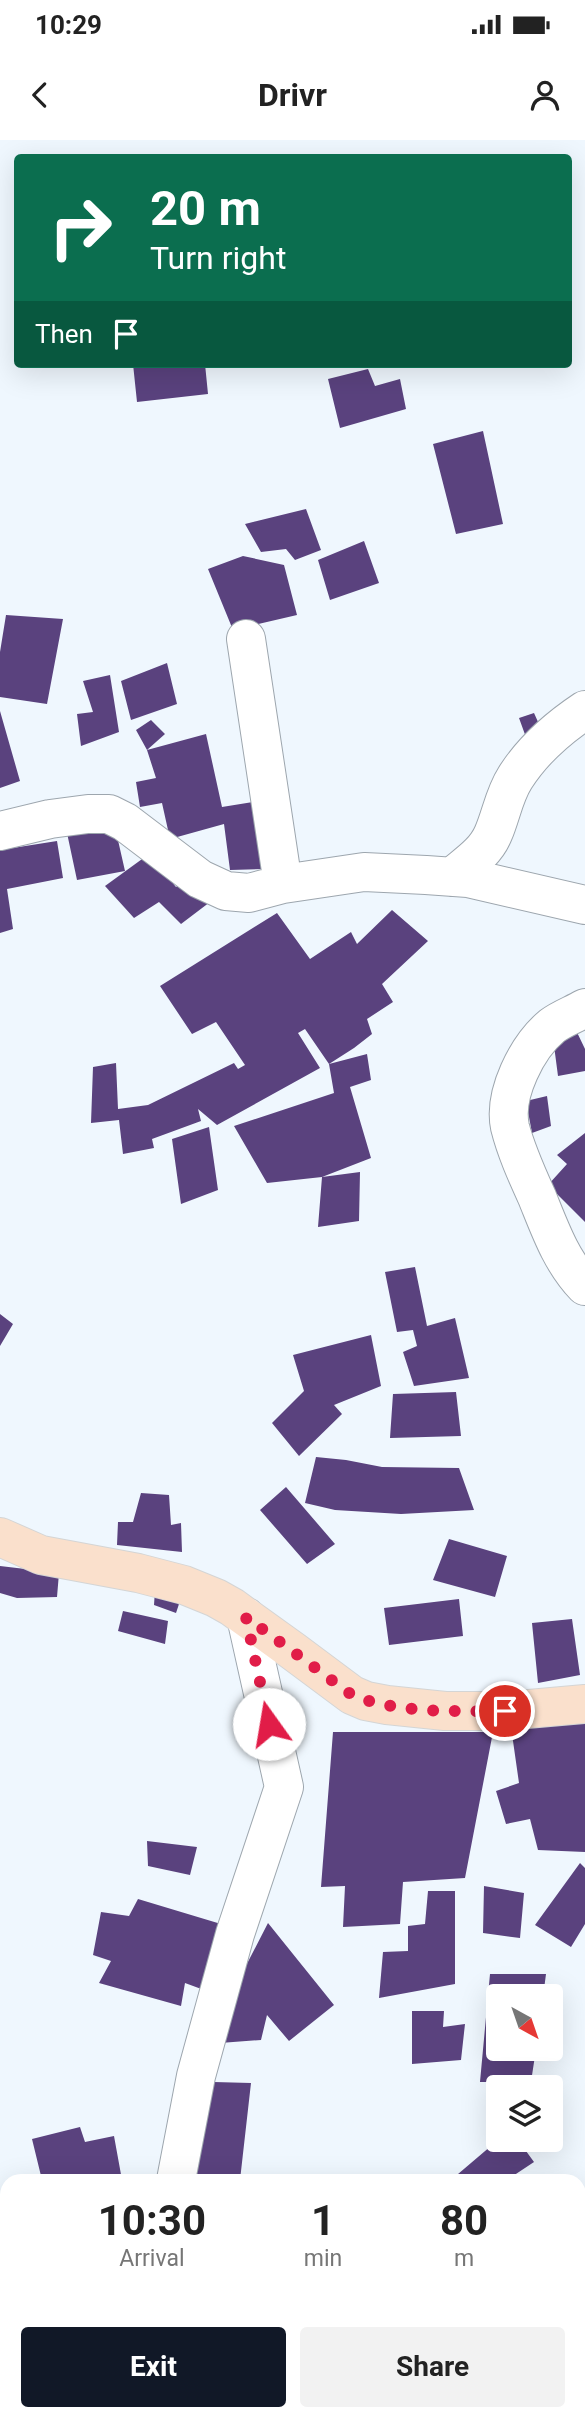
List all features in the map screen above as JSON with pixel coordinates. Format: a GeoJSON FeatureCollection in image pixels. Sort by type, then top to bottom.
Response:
{"type":"FeatureCollection","features":[{"type":"Feature","properties":{"kind":"main road"},"geometry":{"type":"LineString","coordinates":[[0,1537],[41,1555],[138,1573],[184,1585],[216,1598],[352,1695],[366,1700],[387,1705],[445,1710],[505,1711],[585,1704]]}},
{"type":"Feature","properties":{"kind":"street"},"geometry":{"type":"LineString","coordinates":[[246,639],[283,884]]}},
{"type":"Feature","properties":{"kind":"street"},"geometry":{"type":"LineString","coordinates":[[452,877],[485,848],[513,781],[525,765],[541,746],[585,710]]}},
{"type":"Feature","properties":{"kind":"street"},"geometry":{"type":"LineString","coordinates":[[0,831],[63,817],[109,814],[125,822],[200,879],[226,891],[249,893],[283,884],[364,872],[468,878],[585,905]]}},
{"type":"Feature","properties":{"kind":"street"},"geometry":{"type":"LineString","coordinates":[[585,1008],[552,1026],[533,1047],[517,1074],[511,1101],[510,1124],[553,1238],[567,1266],[585,1286]]}},
{"type":"Feature","properties":{"kind":"street"},"geometry":{"type":"LineString","coordinates":[[177,2174],[196,2076],[234,1934],[284,1787],[246,1617]]}},
{"type":"Feature","properties":{"kind":"building"},"geometry":{"type":"Polygon","coordinates":[[[133,368],[205,368],[208,394],[137,402],[133,368]]]}},
{"type":"Feature","properties":{"kind":"building"},"geometry":{"type":"Polygon","coordinates":[[[368,369],[375,386],[400,379],[406,409],[340,428],[328,379],[368,369]]]}},
{"type":"Feature","properties":{"kind":"building"},"geometry":{"type":"Polygon","coordinates":[[[483,431],[503,524],[456,534],[433,444],[483,431]]]}},
{"type":"Feature","properties":{"kind":"building"},"geometry":{"type":"Polygon","coordinates":[[[306,509],[321,550],[295,560],[286,549],[261,552],[245,524],[306,509]]]}},
{"type":"Feature","properties":{"kind":"building"},"geometry":{"type":"Polygon","coordinates":[[[364,541],[379,583],[330,600],[318,560],[364,541]]]}},
{"type":"Feature","properties":{"kind":"building"},"geometry":{"type":"Polygon","coordinates":[[[243,556],[284,565],[297,615],[233,630],[208,569],[243,556]]]}},
{"type":"Feature","properties":{"kind":"building"},"geometry":{"type":"Polygon","coordinates":[[[6,615],[63,619],[47,704],[0,697],[0,652],[6,615]]]}},
{"type":"Feature","properties":{"kind":"building"},"geometry":{"type":"Polygon","coordinates":[[[167,663],[177,704],[131,720],[121,681],[167,663]]]}},
{"type":"Feature","properties":{"kind":"building"},"geometry":{"type":"Polygon","coordinates":[[[110,675],[119,732],[81,746],[77,714],[93,712],[83,681],[110,675]]]}},
{"type":"Feature","properties":{"kind":"building"},"geometry":{"type":"Polygon","coordinates":[[[0,711],[20,781],[0,788],[0,711]]]}},
{"type":"Feature","properties":{"kind":"building"},"geometry":{"type":"Polygon","coordinates":[[[534,713],[543,733],[527,740],[519,718],[534,713]]]}},
{"type":"Feature","properties":{"kind":"building"},"geometry":{"type":"Polygon","coordinates":[[[151,720],[165,734],[147,750],[136,730],[151,720]]]}},
{"type":"Feature","properties":{"kind":"building"},"geometry":{"type":"Polygon","coordinates":[[[206,734],[222,807],[259,801],[266,869],[230,870],[224,824],[170,839],[162,803],[140,807],[136,782],[156,778],[147,750],[206,734]]]}},
{"type":"Feature","properties":{"kind":"building"},"geometry":{"type":"Polygon","coordinates":[[[115,827],[125,871],[77,880],[67,833],[115,827]]]}},
{"type":"Feature","properties":{"kind":"building"},"geometry":{"type":"Polygon","coordinates":[[[57,841],[63,878],[7,889],[13,929],[0,933],[0,850],[57,841]]]}},
{"type":"Feature","properties":{"kind":"building"},"geometry":{"type":"Polygon","coordinates":[[[149,854],[176,887],[185,880],[210,902],[181,924],[159,902],[134,918],[105,886],[149,854]]]}},
{"type":"Feature","properties":{"kind":"building"},"geometry":{"type":"Polygon","coordinates":[[[392,910],[428,941],[382,984],[393,1002],[367,1019],[372,1034],[354,1048],[329,1064],[305,1029],[298,1033],[320,1068],[217,1125],[198,1109],[201,1121],[152,1139],[154,1148],[123,1154],[119,1120],[91,1123],[93,1067],[116,1063],[118,1109],[148,1105],[234,1063],[238,1069],[245,1065],[216,1022],[192,1034],[160,986],[277,913],[310,959],[351,932],[357,944],[392,910]]]}},
{"type":"Feature","properties":{"kind":"building"},"geometry":{"type":"Polygon","coordinates":[[[573,1024],[585,1049],[585,1071],[558,1076],[553,1038],[573,1024]]]}},
{"type":"Feature","properties":{"kind":"building"},"geometry":{"type":"Polygon","coordinates":[[[367,1054],[371,1080],[350,1087],[371,1158],[322,1177],[267,1183],[234,1126],[334,1093],[329,1064],[367,1054]]]}},
{"type":"Feature","properties":{"kind":"building"},"geometry":{"type":"Polygon","coordinates":[[[547,1096],[551,1126],[532,1133],[526,1101],[547,1096]]]}},
{"type":"Feature","properties":{"kind":"building"},"geometry":{"type":"Polygon","coordinates":[[[209,1127],[218,1190],[181,1204],[172,1139],[209,1127]]]}},
{"type":"Feature","properties":{"kind":"building"},"geometry":{"type":"Polygon","coordinates":[[[585,1133],[585,1222],[548,1185],[567,1164],[557,1155],[585,1133]]]}},
{"type":"Feature","properties":{"kind":"building"},"geometry":{"type":"Polygon","coordinates":[[[360,1172],[359,1221],[318,1227],[322,1177],[360,1172]]]}},
{"type":"Feature","properties":{"kind":"building"},"geometry":{"type":"Polygon","coordinates":[[[415,1267],[427,1326],[455,1318],[469,1378],[414,1386],[403,1352],[417,1346],[413,1330],[397,1332],[385,1272],[415,1267]]]}},
{"type":"Feature","properties":{"kind":"building"},"geometry":{"type":"Polygon","coordinates":[[[0,1314],[13,1324],[0,1346],[0,1314]]]}},
{"type":"Feature","properties":{"kind":"building"},"geometry":{"type":"Polygon","coordinates":[[[371,1335],[381,1386],[334,1405],[342,1414],[299,1456],[272,1423],[304,1391],[293,1355],[371,1335]]]}},
{"type":"Feature","properties":{"kind":"building"},"geometry":{"type":"Polygon","coordinates":[[[456,1392],[461,1436],[390,1438],[393,1394],[456,1392]]]}},
{"type":"Feature","properties":{"kind":"building"},"geometry":{"type":"Polygon","coordinates":[[[316,1457],[382,1467],[459,1468],[474,1510],[401,1514],[335,1510],[305,1503],[316,1457]]]}},
{"type":"Feature","properties":{"kind":"building"},"geometry":{"type":"Polygon","coordinates":[[[286,1487],[335,1544],[307,1564],[260,1510],[286,1487]]]}},
{"type":"Feature","properties":{"kind":"building"},"geometry":{"type":"Polygon","coordinates":[[[141,1493],[169,1495],[171,1525],[181,1523],[182,1552],[117,1545],[118,1522],[133,1522],[141,1493]]]}},
{"type":"Feature","properties":{"kind":"building"},"geometry":{"type":"Polygon","coordinates":[[[449,1539],[507,1556],[495,1597],[433,1580],[449,1539]]]}},
{"type":"Feature","properties":{"kind":"building"},"geometry":{"type":"Polygon","coordinates":[[[0,1566],[59,1573],[57,1597],[17,1598],[0,1593],[0,1566]]]}},
{"type":"Feature","properties":{"kind":"building"},"geometry":{"type":"Polygon","coordinates":[[[155,1590],[180,1601],[176,1613],[154,1605],[155,1590]]]}},
{"type":"Feature","properties":{"kind":"building"},"geometry":{"type":"Polygon","coordinates":[[[459,1599],[463,1636],[389,1645],[384,1608],[459,1599]]]}},
{"type":"Feature","properties":{"kind":"building"},"geometry":{"type":"Polygon","coordinates":[[[123,1611],[168,1621],[165,1644],[118,1631],[123,1611]]]}},
{"type":"Feature","properties":{"kind":"building"},"geometry":{"type":"Polygon","coordinates":[[[572,1619],[580,1675],[538,1683],[532,1623],[572,1619]]]}},
{"type":"Feature","properties":{"kind":"building"},"geometry":{"type":"Polygon","coordinates":[[[585,1723],[585,1852],[538,1850],[530,1819],[506,1824],[496,1791],[519,1783],[511,1727],[585,1723]]]}},
{"type":"Feature","properties":{"kind":"building"},"geometry":{"type":"Polygon","coordinates":[[[333,1732],[493,1732],[465,1878],[403,1882],[400,1924],[343,1927],[345,1886],[321,1887],[333,1732]]]}},
{"type":"Feature","properties":{"kind":"building"},"geometry":{"type":"Polygon","coordinates":[[[147,1841],[197,1847],[190,1875],[148,1866],[147,1841]]]}},
{"type":"Feature","properties":{"kind":"building"},"geometry":{"type":"Polygon","coordinates":[[[580,1863],[585,1868],[585,1924],[571,1947],[535,1925],[580,1863]]]}},
{"type":"Feature","properties":{"kind":"building"},"geometry":{"type":"Polygon","coordinates":[[[484,1886],[524,1893],[520,1938],[483,1933],[484,1886]]]}},
{"type":"Feature","properties":{"kind":"building"},"geometry":{"type":"Polygon","coordinates":[[[428,1891],[455,1891],[455,1984],[379,1998],[383,1952],[408,1951],[408,1926],[425,1924],[428,1891]]]}},
{"type":"Feature","properties":{"kind":"building"},"geometry":{"type":"Polygon","coordinates":[[[138,1899],[221,1924],[204,1990],[185,1983],[181,2006],[99,1983],[111,1961],[93,1955],[101,1912],[129,1916],[138,1899]]]}},
{"type":"Feature","properties":{"kind":"building"},"geometry":{"type":"Polygon","coordinates":[[[268,1923],[334,2005],[289,2041],[267,2015],[261,2040],[220,2043],[236,1985],[268,1923]]]}},
{"type":"Feature","properties":{"kind":"building"},"geometry":{"type":"Polygon","coordinates":[[[490,1974],[546,1974],[545,1984],[489,1984],[490,1974]]]}},
{"type":"Feature","properties":{"kind":"building"},"geometry":{"type":"Polygon","coordinates":[[[412,2011],[444,2011],[443,2027],[465,2024],[461,2060],[412,2064],[412,2011]]]}},
{"type":"Feature","properties":{"kind":"building"},"geometry":{"type":"Polygon","coordinates":[[[486,2017],[486,2062],[534,2062],[532,2075],[486,2075],[486,2082],[480,2082],[486,2017]]]}},
{"type":"Feature","properties":{"kind":"building"},"geometry":{"type":"Polygon","coordinates":[[[214,2082],[251,2083],[241,2174],[195,2174],[214,2082]]]}},
{"type":"Feature","properties":{"kind":"building"},"geometry":{"type":"Polygon","coordinates":[[[80,2127],[85,2142],[114,2136],[121,2174],[41,2174],[32,2139],[80,2127]]]}},
{"type":"Feature","properties":{"kind":"building"},"geometry":{"type":"Polygon","coordinates":[[[486,2150],[527,2152],[534,2162],[516,2174],[458,2174],[486,2150]]]}},
{"type":"Feature","properties":{"kind":"route"},"geometry":{"type":"LineString","coordinates":[[269,1724],[246,1617],[352,1695],[387,1705],[505,1711]]}}]}
